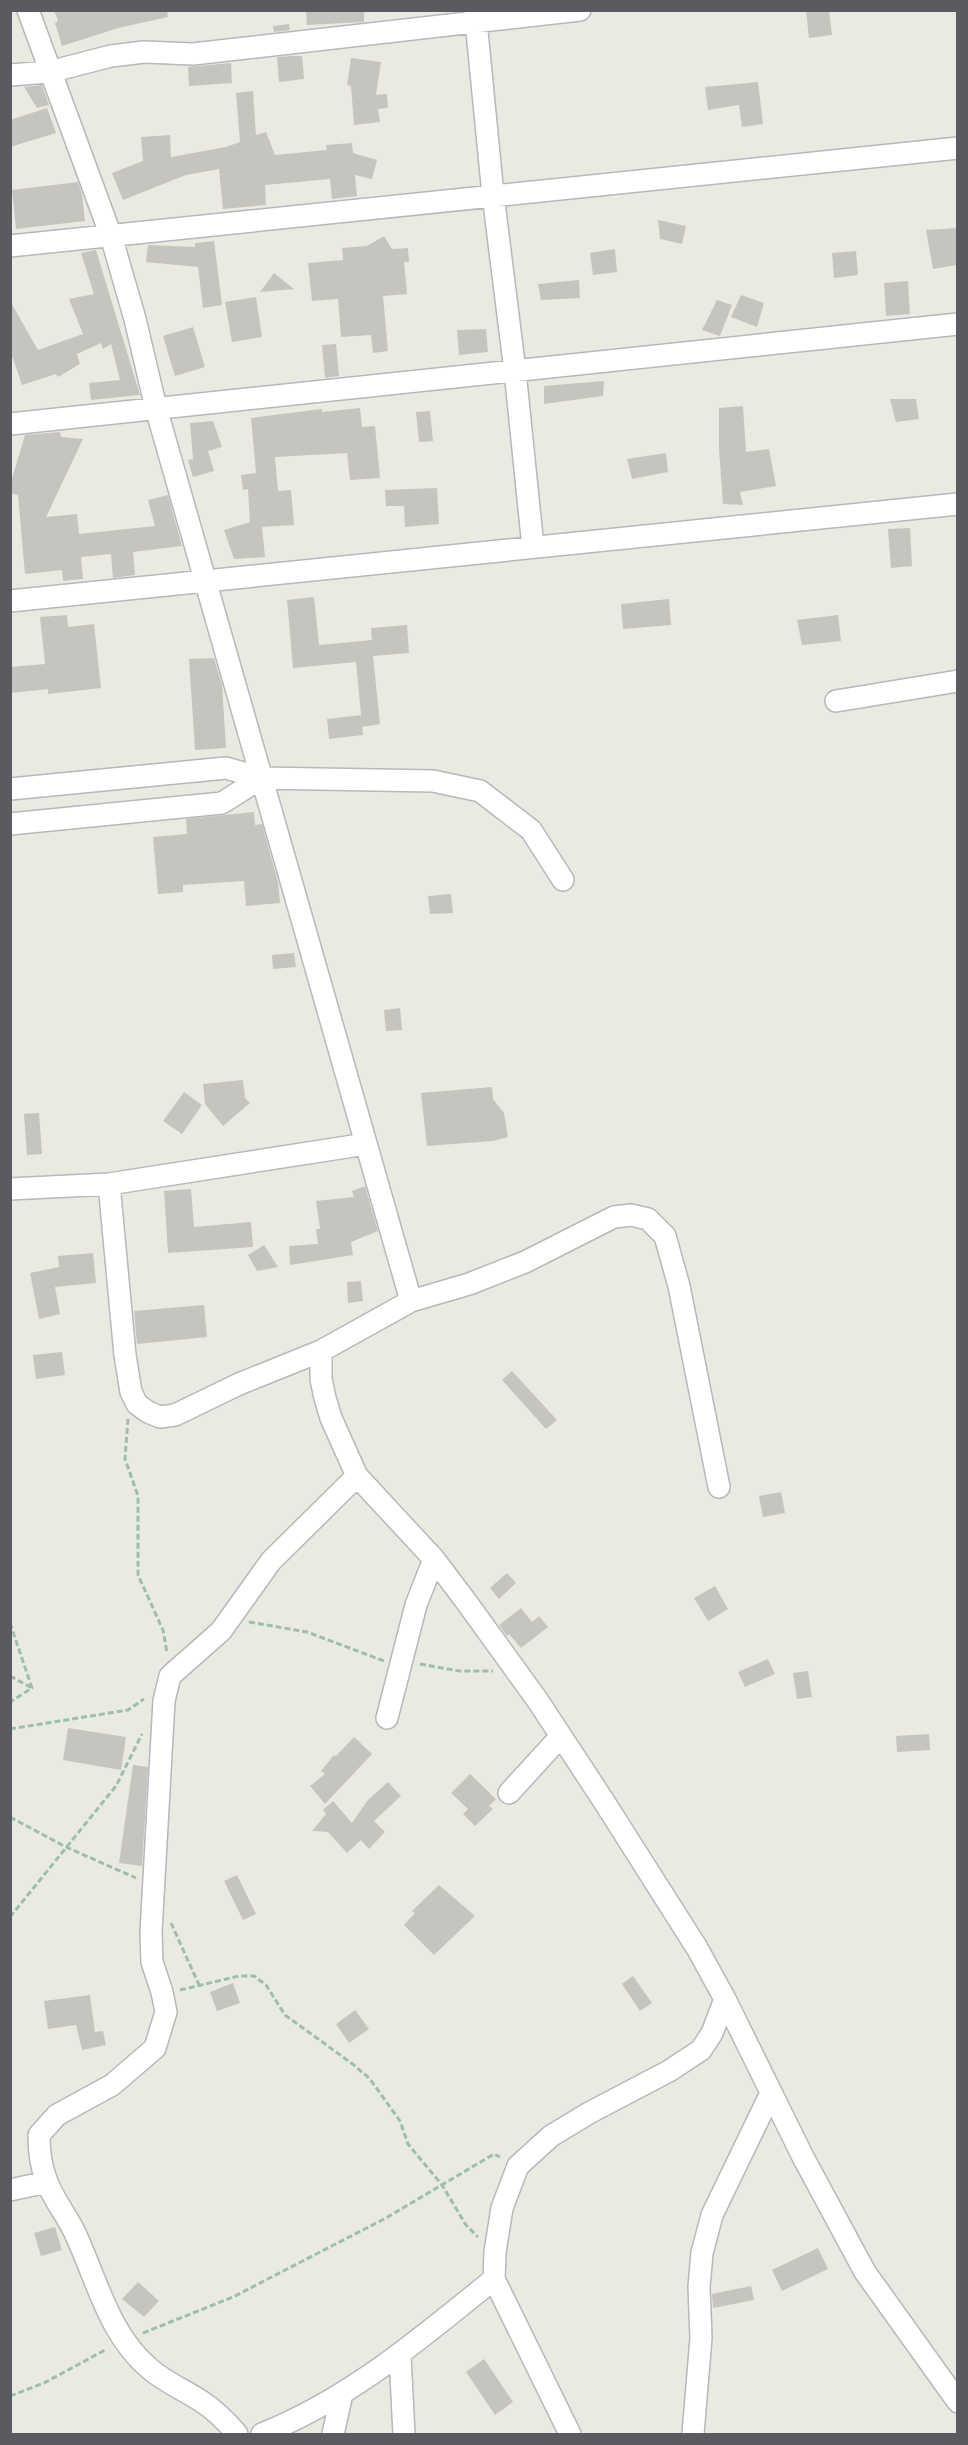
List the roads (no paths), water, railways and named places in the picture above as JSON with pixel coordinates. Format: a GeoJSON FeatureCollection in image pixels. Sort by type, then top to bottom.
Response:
{"type":"FeatureCollection","features":[{"type":"Feature","properties":{"kind":"street"},"geometry":{"type":"LineString","coordinates":[[28,10],[111,236],[135,319],[156,408],[411,1301]]}},
{"type":"Feature","properties":{"kind":"street"},"geometry":{"type":"LineString","coordinates":[[10,75],[49,72],[111,56],[144,52],[193,54],[476,17],[580,10]]}},
{"type":"Feature","properties":{"kind":"street"},"geometry":{"type":"LineString","coordinates":[[476,17],[493,195],[515,370],[532,546]]}},
{"type":"Feature","properties":{"kind":"street"},"geometry":{"type":"LineString","coordinates":[[10,246],[957,148]]}},
{"type":"Feature","properties":{"kind":"street"},"geometry":{"type":"LineString","coordinates":[[10,424],[957,324]]}},
{"type":"Feature","properties":{"kind":"street"},"geometry":{"type":"LineString","coordinates":[[10,601],[957,504]]}},
{"type":"Feature","properties":{"kind":"street"},"geometry":{"type":"LineString","coordinates":[[836,701],[957,681]]}},
{"type":"Feature","properties":{"kind":"street"},"geometry":{"type":"LineString","coordinates":[[10,789],[226,768],[261,778],[433,781],[480,791],[531,830],[563,880]]}},
{"type":"Feature","properties":{"kind":"street"},"geometry":{"type":"LineString","coordinates":[[10,824],[222,803],[261,778]]}},
{"type":"Feature","properties":{"kind":"street"},"geometry":{"type":"LineString","coordinates":[[10,1189],[109,1184],[366,1144]]}},
{"type":"Feature","properties":{"kind":"street"},"geometry":{"type":"LineString","coordinates":[[109,1184],[125,1355],[131,1392],[137,1404],[160,1417],[175,1415],[239,1384],[321,1351],[411,1301],[469,1284],[525,1262],[614,1217],[631,1215],[648,1219],[665,1236],[680,1286],[719,1487]]}},
{"type":"Feature","properties":{"kind":"street"},"geometry":{"type":"LineString","coordinates":[[321,1351],[321,1379],[328,1408],[357,1476],[434,1559],[561,1736],[697,1948],[865,2272],[957,2402]]}},
{"type":"Feature","properties":{"kind":"street"},"geometry":{"type":"LineString","coordinates":[[237,2434],[222,2417],[201,2401],[149,2368],[124,2340],[109,2318],[91,2268],[73,2228],[46,2182],[39,2157],[39,2135],[57,2115],[112,2085],[155,2048],[166,2012],[152,1962],[151,1932],[164,1701],[170,1677],[221,1631],[271,1561],[357,1476]]}},
{"type":"Feature","properties":{"kind":"street"},"geometry":{"type":"LineString","coordinates":[[387,1718],[416,1605],[434,1559]]}},
{"type":"Feature","properties":{"kind":"street"},"geometry":{"type":"LineString","coordinates":[[509,1792],[561,1736]]}},
{"type":"Feature","properties":{"kind":"street"},"geometry":{"type":"LineString","coordinates":[[570,2434],[494,2279],[495,2252],[502,2208],[518,2166],[551,2136],[669,2071],[701,2050],[712,2033],[724,1999]]}},
{"type":"Feature","properties":{"kind":"street"},"geometry":{"type":"LineString","coordinates":[[693,2434],[701,2338],[699,2287],[702,2253],[712,2215],[771,2092]]}},
{"type":"Feature","properties":{"kind":"street"},"geometry":{"type":"LineString","coordinates":[[10,2190],[46,2182]]}},
{"type":"Feature","properties":{"kind":"street"},"geometry":{"type":"LineString","coordinates":[[262,2434],[342,2394],[400,2356],[494,2279]]}},
{"type":"Feature","properties":{"kind":"street"},"geometry":{"type":"LineString","coordinates":[[400,2356],[404,2434]]}},
{"type":"Feature","properties":{"kind":"street"},"geometry":{"type":"LineString","coordinates":[[333,2434],[342,2394]]}}]}
